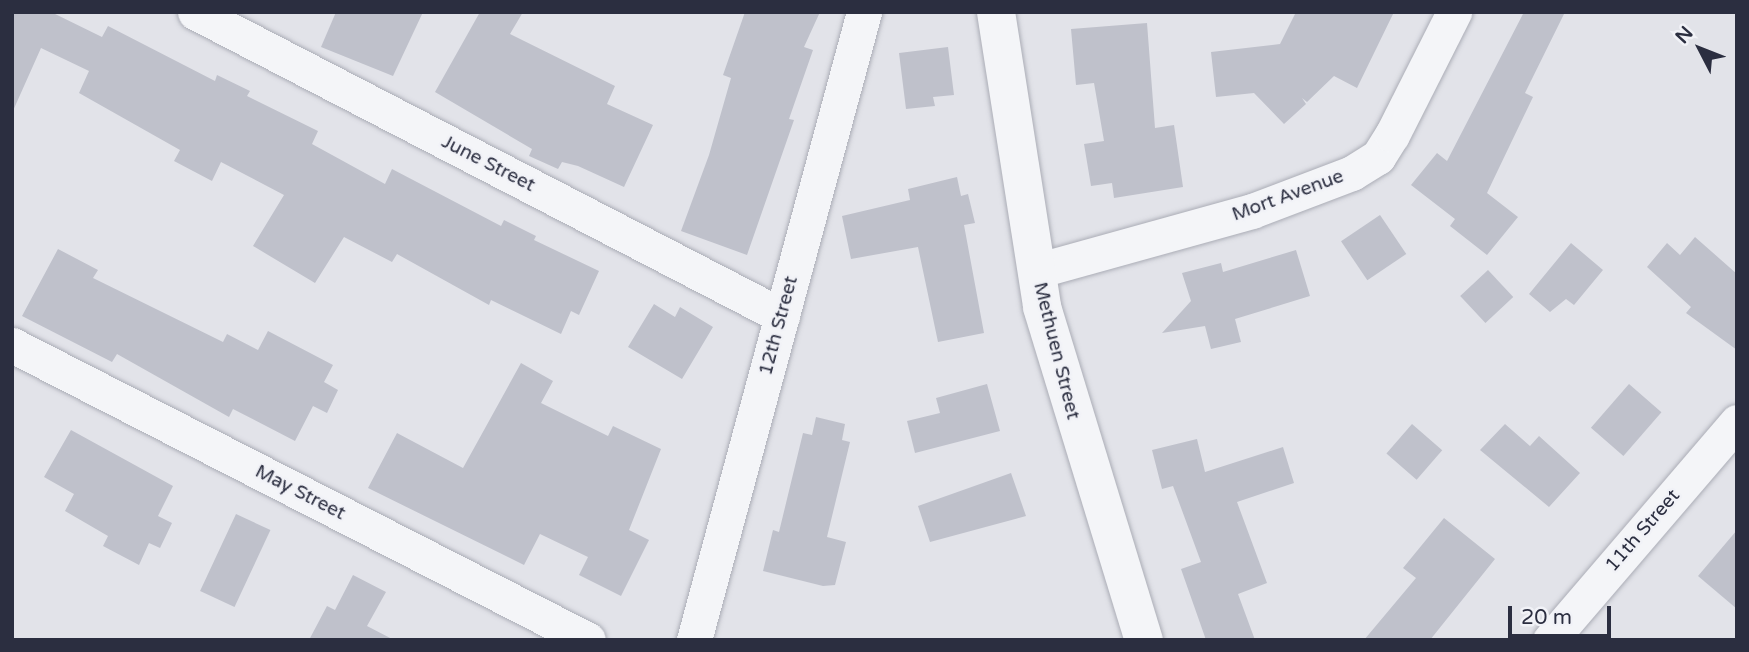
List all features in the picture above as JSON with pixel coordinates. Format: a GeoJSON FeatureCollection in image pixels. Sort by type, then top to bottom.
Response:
{"type":"FeatureCollection","features":[{"type":"Feature","properties":{"kind":"street","name":"June Street"},"geometry":{"type":"LineString","coordinates":[[195,12],[782,316]]}},
{"type":"Feature","properties":{"kind":"street","name":"12th Street"},"geometry":{"type":"LineString","coordinates":[[694,640],[864,12]]}},
{"type":"Feature","properties":{"kind":"street","name":"Methuen Street"},"geometry":{"type":"LineString","coordinates":[[996,12],[1036,271],[1077,430],[1144,640]]}},
{"type":"Feature","properties":{"kind":"street","name":"Mort Avenue"},"geometry":{"type":"LineString","coordinates":[[1036,271],[1252,211],[1352,173],[1378,157],[1392,135],[1454,12]]}},
{"type":"Feature","properties":{"kind":"street","name":"May Street"},"geometry":{"type":"LineString","coordinates":[[12,345],[588,640]]}},
{"type":"Feature","properties":{"kind":"street","name":"11th Street"},"geometry":{"type":"LineString","coordinates":[[1550,640],[1737,422]]}},
{"type":"Feature","properties":{"kind":"building"},"geometry":{"type":"Polygon","coordinates":[[[12,12],[51,12],[102,37],[108,26],[215,81],[217,75],[250,91],[247,96],[318,131],[312,144],[385,184],[392,169],[501,226],[504,220],[536,236],[534,240],[599,271],[579,315],[571,311],[561,334],[491,300],[489,305],[397,254],[392,262],[344,237],[315,283],[253,246],[284,195],[221,162],[212,181],[174,161],[180,150],[79,93],[89,71],[41,48],[12,113],[12,12]]]}},
{"type":"Feature","properties":{"kind":"building"},"geometry":{"type":"Polygon","coordinates":[[[336,12],[423,12],[393,76],[321,47],[336,12]]]}},
{"type":"Feature","properties":{"kind":"building"},"geometry":{"type":"Polygon","coordinates":[[[480,12],[523,12],[510,34],[615,86],[607,104],[653,125],[624,187],[578,166],[562,162],[558,169],[529,156],[532,149],[435,92],[480,12]]]}},
{"type":"Feature","properties":{"kind":"building"},"geometry":{"type":"Polygon","coordinates":[[[745,12],[820,12],[804,47],[813,50],[789,119],[794,120],[747,255],[681,231],[709,155],[731,78],[723,75],[745,12]]]}},
{"type":"Feature","properties":{"kind":"building"},"geometry":{"type":"Polygon","coordinates":[[[1296,12],[1394,12],[1357,88],[1334,76],[1307,102],[1302,98],[1306,104],[1284,124],[1254,93],[1216,97],[1211,52],[1280,44],[1296,12]]]}},
{"type":"Feature","properties":{"kind":"building"},"geometry":{"type":"Polygon","coordinates":[[[1524,12],[1565,12],[1525,93],[1533,97],[1487,193],[1518,217],[1487,255],[1450,226],[1455,219],[1411,185],[1437,153],[1447,161],[1524,12]]]}},
{"type":"Feature","properties":{"kind":"building"},"geometry":{"type":"Polygon","coordinates":[[[1147,23],[1155,128],[1174,125],[1183,187],[1114,198],[1112,183],[1091,186],[1084,144],[1104,141],[1094,83],[1076,85],[1071,29],[1147,23]]]}},
{"type":"Feature","properties":{"kind":"building"},"geometry":{"type":"Polygon","coordinates":[[[948,47],[954,95],[933,97],[935,106],[906,109],[899,53],[948,47]]]}},
{"type":"Feature","properties":{"kind":"building"},"geometry":{"type":"Polygon","coordinates":[[[957,177],[961,196],[968,194],[975,223],[964,225],[984,333],[938,342],[918,247],[851,259],[842,216],[910,200],[908,189],[957,177]]]}},
{"type":"Feature","properties":{"kind":"building"},"geometry":{"type":"Polygon","coordinates":[[[1380,215],[1406,254],[1367,280],[1341,241],[1380,215]]]}},
{"type":"Feature","properties":{"kind":"building"},"geometry":{"type":"Polygon","coordinates":[[[1695,237],[1737,274],[1737,350],[1686,313],[1691,307],[1647,267],[1667,243],[1680,255],[1695,237]]]}},
{"type":"Feature","properties":{"kind":"building"},"geometry":{"type":"Polygon","coordinates":[[[1571,243],[1603,270],[1574,305],[1566,299],[1550,312],[1529,294],[1571,243]]]}},
{"type":"Feature","properties":{"kind":"building"},"geometry":{"type":"Polygon","coordinates":[[[58,249],[98,270],[93,278],[223,342],[227,334],[258,350],[268,331],[333,365],[324,382],[338,390],[327,413],[313,406],[295,441],[233,409],[229,417],[117,354],[112,362],[22,316],[58,249]]]}},
{"type":"Feature","properties":{"kind":"building"},"geometry":{"type":"Polygon","coordinates":[[[1296,250],[1310,296],[1235,319],[1241,342],[1211,349],[1205,326],[1162,333],[1191,301],[1182,273],[1221,263],[1223,272],[1296,250]]]}},
{"type":"Feature","properties":{"kind":"building"},"geometry":{"type":"Polygon","coordinates":[[[1488,270],[1513,297],[1485,323],[1460,296],[1488,270]]]}},
{"type":"Feature","properties":{"kind":"building"},"geometry":{"type":"Polygon","coordinates":[[[654,304],[675,317],[680,307],[713,327],[682,379],[628,347],[654,304]]]}},
{"type":"Feature","properties":{"kind":"building"},"geometry":{"type":"Polygon","coordinates":[[[521,363],[553,381],[541,403],[608,436],[613,426],[661,449],[629,530],[649,540],[621,596],[579,575],[588,557],[540,534],[524,565],[368,488],[397,433],[463,468],[521,363]]]}},
{"type":"Feature","properties":{"kind":"building"},"geometry":{"type":"Polygon","coordinates":[[[987,384],[1000,431],[915,453],[907,421],[940,413],[936,398],[987,384]]]}},
{"type":"Feature","properties":{"kind":"building"},"geometry":{"type":"Polygon","coordinates":[[[1629,384],[1661,412],[1623,456],[1591,428],[1629,384]]]}},
{"type":"Feature","properties":{"kind":"building"},"geometry":{"type":"Polygon","coordinates":[[[816,417],[845,424],[842,440],[850,442],[827,537],[846,542],[835,585],[823,586],[763,571],[773,530],[779,532],[803,433],[812,435],[816,417]]]}},
{"type":"Feature","properties":{"kind":"building"},"geometry":{"type":"Polygon","coordinates":[[[1412,424],[1442,450],[1417,480],[1386,453],[1412,424]]]}},
{"type":"Feature","properties":{"kind":"building"},"geometry":{"type":"Polygon","coordinates":[[[1505,424],[1530,446],[1539,436],[1580,473],[1549,507],[1480,450],[1505,424]]]}},
{"type":"Feature","properties":{"kind":"building"},"geometry":{"type":"Polygon","coordinates":[[[71,430],[173,486],[158,516],[172,523],[160,548],[149,543],[139,565],[103,546],[108,536],[65,511],[74,494],[44,477],[71,430]]]}},
{"type":"Feature","properties":{"kind":"building"},"geometry":{"type":"Polygon","coordinates":[[[1197,439],[1205,472],[1283,447],[1294,483],[1237,502],[1267,583],[1238,594],[1255,640],[1206,640],[1181,569],[1201,562],[1173,486],[1162,489],[1152,450],[1197,439]]]}},
{"type":"Feature","properties":{"kind":"building"},"geometry":{"type":"Polygon","coordinates":[[[1011,473],[1026,516],[930,542],[918,506],[1011,473]]]}},
{"type":"Feature","properties":{"kind":"building"},"geometry":{"type":"Polygon","coordinates":[[[236,514],[270,530],[235,607],[200,591],[236,514]]]}},
{"type":"Feature","properties":{"kind":"building"},"geometry":{"type":"Polygon","coordinates":[[[1444,518],[1495,559],[1430,640],[1364,640],[1416,578],[1403,568],[1444,518]]]}},
{"type":"Feature","properties":{"kind":"building"},"geometry":{"type":"Polygon","coordinates":[[[1737,530],[1737,609],[1698,576],[1737,530]]]}},
{"type":"Feature","properties":{"kind":"building"},"geometry":{"type":"Polygon","coordinates":[[[353,575],[386,592],[367,626],[394,640],[309,640],[327,606],[335,610],[353,575]]]}}]}
